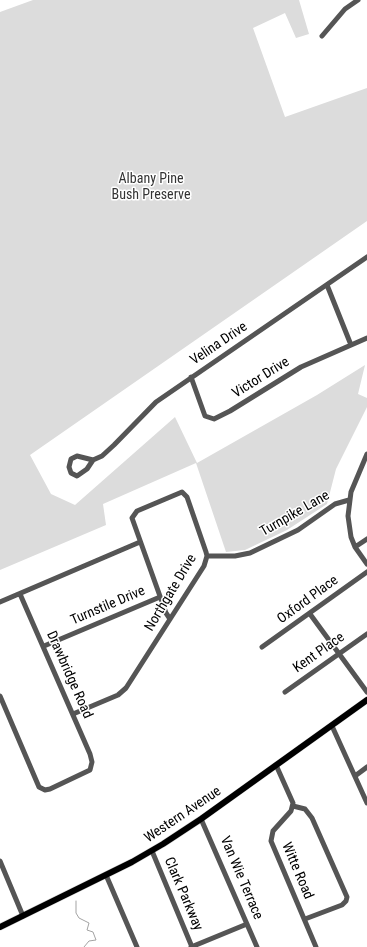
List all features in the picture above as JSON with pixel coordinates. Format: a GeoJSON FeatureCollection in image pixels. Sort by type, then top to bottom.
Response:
{"type":"FeatureCollection","features":[{"type":"Feature","properties":{"kind":"main road","name":"Western Avenue"},"geometry":{"type":"LineString","coordinates":[[0,927],[152,851],[202,819],[367,700]]}},
{"type":"Feature","properties":{"kind":"street"},"geometry":{"type":"LineString","coordinates":[[322,36],[345,9],[358,0]]}},
{"type":"Feature","properties":{"kind":"street","name":"Velina Drive"},"geometry":{"type":"LineString","coordinates":[[93,460],[80,456],[74,457],[69,463],[69,470],[74,475],[80,475],[90,466],[93,460],[102,456],[114,445],[156,402],[367,257]]}},
{"type":"Feature","properties":{"kind":"street"},"geometry":{"type":"LineString","coordinates":[[327,285],[351,346]]}},
{"type":"Feature","properties":{"kind":"street","name":"Victor Drive"},"geometry":{"type":"LineString","coordinates":[[191,377],[205,416],[214,419],[230,411],[301,367],[367,338]]}},
{"type":"Feature","properties":{"kind":"street"},"geometry":{"type":"LineString","coordinates":[[367,454],[349,500],[348,525],[355,547],[367,564]]}},
{"type":"Feature","properties":{"kind":"street","name":"Northgate Drive"},"geometry":{"type":"LineString","coordinates":[[73,714],[118,695],[126,688],[200,572],[207,556],[187,497],[182,492],[135,513],[132,521],[140,542]]}},
{"type":"Feature","properties":{"kind":"street","name":"Turnpike Lane"},"geometry":{"type":"LineString","coordinates":[[207,556],[235,556],[250,553],[298,530],[335,504],[349,500]]}},
{"type":"Feature","properties":{"kind":"street"},"geometry":{"type":"LineString","coordinates":[[355,547],[367,540]]}},
{"type":"Feature","properties":{"kind":"street"},"geometry":{"type":"LineString","coordinates":[[0,602],[140,542],[166,613],[170,618]]}},
{"type":"Feature","properties":{"kind":"street","name":"Oxford Place"},"geometry":{"type":"LineString","coordinates":[[262,647],[367,572]]}},
{"type":"Feature","properties":{"kind":"street","name":"Drawbridge Road"},"geometry":{"type":"LineString","coordinates":[[0,696],[38,785],[42,789],[50,789],[86,774],[92,766],[92,762],[44,646],[20,594]]}},
{"type":"Feature","properties":{"kind":"street","name":"Turnstile Drive"},"geometry":{"type":"LineString","coordinates":[[44,646],[160,597]]}},
{"type":"Feature","properties":{"kind":"street"},"geometry":{"type":"LineString","coordinates":[[310,614],[367,692]]}},
{"type":"Feature","properties":{"kind":"street","name":"Kent Place"},"geometry":{"type":"LineString","coordinates":[[285,692],[367,634]]}},
{"type":"Feature","properties":{"kind":"street"},"geometry":{"type":"LineString","coordinates":[[332,726],[367,803]]}},
{"type":"Feature","properties":{"kind":"street"},"geometry":{"type":"LineString","coordinates":[[276,765],[292,798],[293,806],[304,809],[312,818],[347,896],[346,902],[342,905],[304,919]]}},
{"type":"Feature","properties":{"kind":"street"},"geometry":{"type":"LineString","coordinates":[[355,776],[367,767]]}},
{"type":"Feature","properties":{"kind":"street","name":"Witte Road"},"geometry":{"type":"LineString","coordinates":[[293,806],[275,828],[271,838],[316,947]]}},
{"type":"Feature","properties":{"kind":"street","name":"Van Wie Terrace"},"geometry":{"type":"LineString","coordinates":[[202,819],[257,947]]}},
{"type":"Feature","properties":{"kind":"street","name":"Clark Parkway"},"geometry":{"type":"LineString","coordinates":[[152,851],[192,947]]}},
{"type":"Feature","properties":{"kind":"street"},"geometry":{"type":"LineString","coordinates":[[0,861],[23,916]]}},
{"type":"Feature","properties":{"kind":"street"},"geometry":{"type":"LineString","coordinates":[[106,875],[136,947]]}},
{"type":"Feature","properties":{"kind":"street"},"geometry":{"type":"LineString","coordinates":[[192,947],[247,924]]}},
{"type":"Feature","properties":{"kind":"green space","name":"Albany Pine Bush Preserve"},"geometry":{"type":"Polygon","coordinates":[[[33,0],[299,0],[309,34],[296,38],[285,13],[253,28],[285,117],[367,88],[367,221],[30,455],[51,494],[75,505],[175,417],[197,463],[317,395],[365,365],[358,394],[367,398],[367,407],[336,469],[327,504],[287,530],[245,550],[226,552],[196,463],[103,504],[106,525],[0,570],[0,12],[33,0]]]}},
{"type":"Feature","properties":{"kind":"waterway"},"geometry":{"type":"LineString","coordinates":[[76,901],[76,913],[79,918],[89,923],[87,930],[93,932],[96,940],[89,941],[84,947]]}}]}
